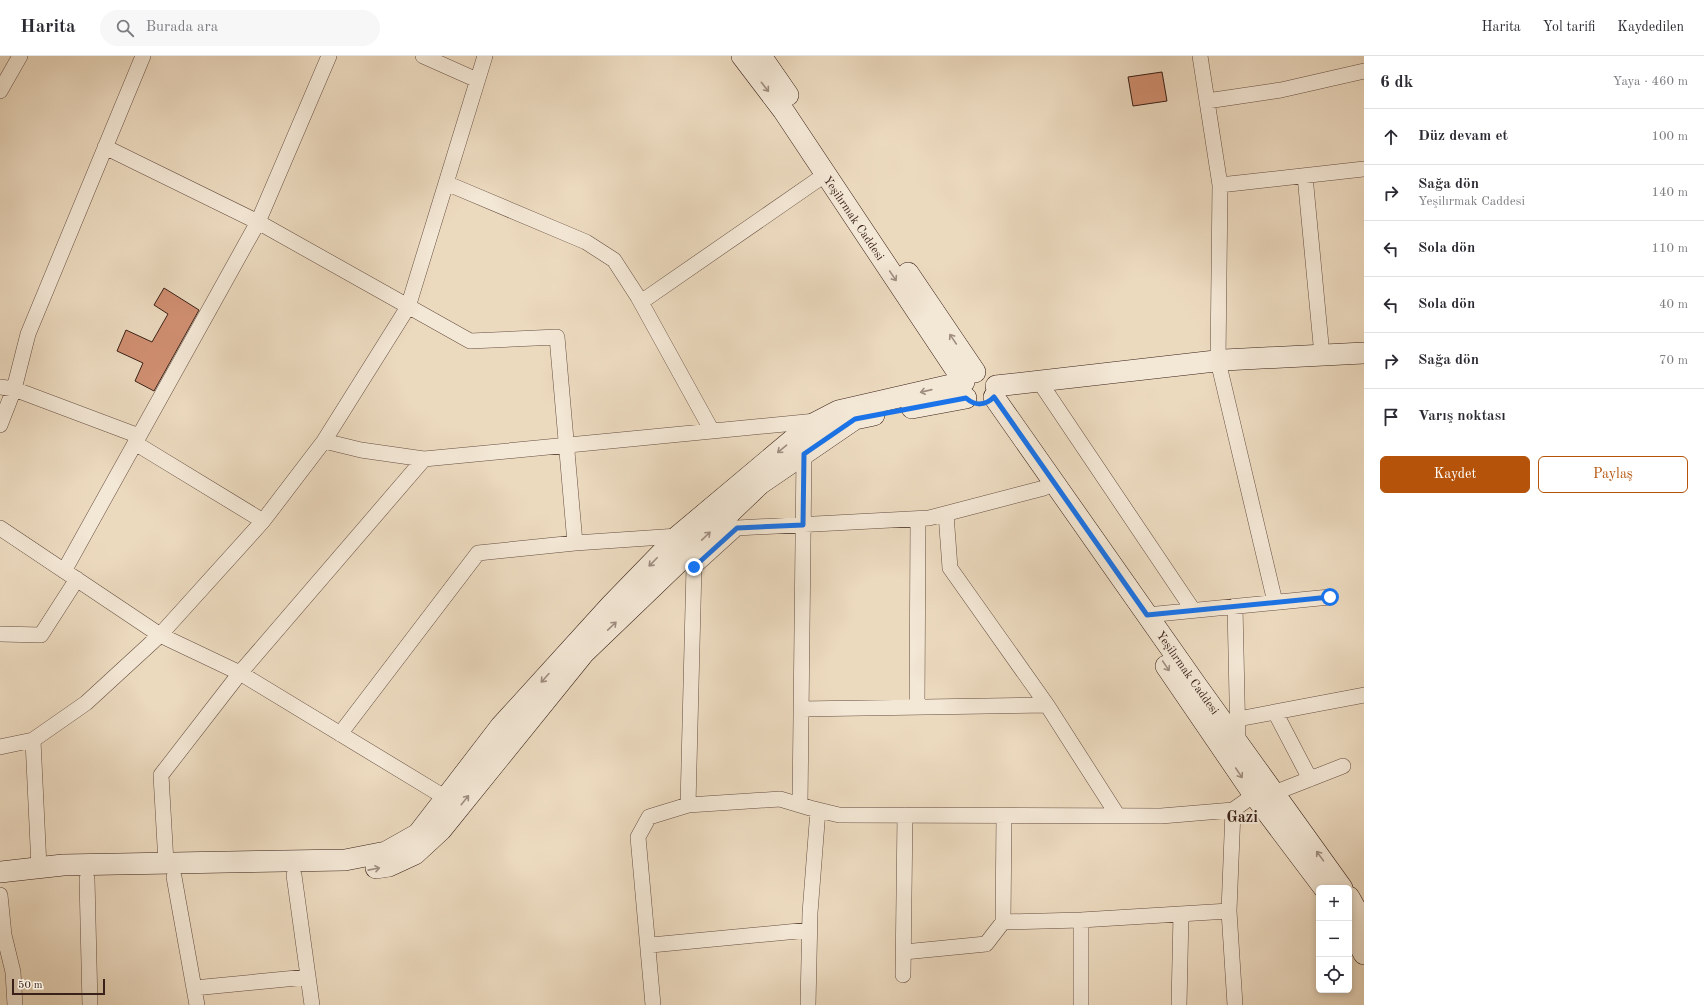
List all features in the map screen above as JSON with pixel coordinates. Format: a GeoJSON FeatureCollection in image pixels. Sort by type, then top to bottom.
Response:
{"type":"FeatureCollection","features":[{"type":"Feature","properties":{"kind":"main road","name":"Yeşilırmak Caddesi"},"geometry":{"type":"LineString","coordinates":[[742,56],[783,110],[826,174],[980,389],[1147,615],[1238,743],[1264,794],[1340,885]]}},
{"type":"Feature","properties":{"kind":"main road","name":"Yeşilırmak Caddesi"},"geometry":{"type":"LineString","coordinates":[[761,56],[1044,488],[1264,794],[1322,885]]}},
{"type":"Feature","properties":{"kind":"main road"},"geometry":{"type":"LineString","coordinates":[[0,882],[87,879],[170,870],[345,860],[386,852],[418,834],[501,726],[611,606],[678,536],[809,426],[838,411],[1039,381],[1218,361],[1364,353]]}},
{"type":"Feature","properties":{"kind":"main road"},"geometry":{"type":"LineString","coordinates":[[0,872],[39,867],[294,875],[343,875],[388,866],[415,854],[441,830],[584,653],[760,484],[855,419],[980,389]]}},
{"type":"Feature","properties":{"kind":"main road"},"geometry":{"type":"LineString","coordinates":[[1352,902],[1364,924]]}},
{"type":"Feature","properties":{"kind":"main road"},"geometry":{"type":"LineString","coordinates":[[1352,932],[1364,954]]}},
{"type":"Feature","properties":{"kind":"street"},"geometry":{"type":"LineString","coordinates":[[0,91],[20,56]]}},
{"type":"Feature","properties":{"kind":"street"},"geometry":{"type":"LineString","coordinates":[[0,634],[41,635],[137,440],[258,222],[329,56]]}},
{"type":"Feature","properties":{"kind":"street"},"geometry":{"type":"LineString","coordinates":[[423,56],[478,80]]}},
{"type":"Feature","properties":{"kind":"street"},"geometry":{"type":"LineString","coordinates":[[0,747],[33,740],[86,704],[160,635],[263,521],[324,441],[408,307],[485,56]]}},
{"type":"Feature","properties":{"kind":"street"},"geometry":{"type":"LineString","coordinates":[[1203,57],[1207,101],[1220,185],[1218,361],[1275,602]]}},
{"type":"Feature","properties":{"kind":"street"},"geometry":{"type":"LineString","coordinates":[[0,425],[7,388],[105,147],[138,58]]}},
{"type":"Feature","properties":{"kind":"street"},"geometry":{"type":"LineString","coordinates":[[1207,101],[1281,90],[1364,71]]}},
{"type":"Feature","properties":{"kind":"street"},"geometry":{"type":"LineString","coordinates":[[105,147],[258,222],[470,341],[557,337],[575,543]]}},
{"type":"Feature","properties":{"kind":"street"},"geometry":{"type":"LineString","coordinates":[[1220,185],[1364,170]]}},
{"type":"Feature","properties":{"kind":"street"},"geometry":{"type":"LineString","coordinates":[[641,302],[826,174]]}},
{"type":"Feature","properties":{"kind":"street"},"geometry":{"type":"LineString","coordinates":[[1305,176],[1322,355]]}},
{"type":"Feature","properties":{"kind":"street"},"geometry":{"type":"LineString","coordinates":[[446,183],[586,242],[614,260],[641,302],[712,431]]}},
{"type":"Feature","properties":{"kind":"street"},"geometry":{"type":"LineString","coordinates":[[1039,381],[1193,610]]}},
{"type":"Feature","properties":{"kind":"street"},"geometry":{"type":"LineString","coordinates":[[7,388],[137,440],[263,521]]}},
{"type":"Feature","properties":{"kind":"street"},"geometry":{"type":"LineString","coordinates":[[324,441],[361,450],[424,459],[820,420]]}},
{"type":"Feature","properties":{"kind":"street"},"geometry":{"type":"LineString","coordinates":[[800,805],[804,454]]}},
{"type":"Feature","properties":{"kind":"street"},"geometry":{"type":"LineString","coordinates":[[197,1005],[170,870],[161,774],[240,673],[424,459]]}},
{"type":"Feature","properties":{"kind":"street"},"geometry":{"type":"LineString","coordinates":[[688,804],[694,567],[737,528],[929,518],[1044,488]]}},
{"type":"Feature","properties":{"kind":"street"},"geometry":{"type":"LineString","coordinates":[[946,514],[950,568],[1047,705],[1118,816]]}},
{"type":"Feature","properties":{"kind":"street"},"geometry":{"type":"LineString","coordinates":[[918,519],[918,707]]}},
{"type":"Feature","properties":{"kind":"street"},"geometry":{"type":"LineString","coordinates":[[0,528],[160,635],[240,673],[446,798]]}},
{"type":"Feature","properties":{"kind":"street"},"geometry":{"type":"LineString","coordinates":[[340,734],[478,553],[575,543],[678,536]]}},
{"type":"Feature","properties":{"kind":"street"},"geometry":{"type":"LineString","coordinates":[[1147,615],[1330,597]]}},
{"type":"Feature","properties":{"kind":"street"},"geometry":{"type":"LineString","coordinates":[[1235,606],[1238,743]]}},
{"type":"Feature","properties":{"kind":"street"},"geometry":{"type":"LineString","coordinates":[[1238,719],[1364,695]]}},
{"type":"Feature","properties":{"kind":"street"},"geometry":{"type":"LineString","coordinates":[[801,709],[1047,705]]}},
{"type":"Feature","properties":{"kind":"street"},"geometry":{"type":"LineString","coordinates":[[1275,712],[1310,779]]}},
{"type":"Feature","properties":{"kind":"street"},"geometry":{"type":"LineString","coordinates":[[33,740],[39,867]]}},
{"type":"Feature","properties":{"kind":"street"},"geometry":{"type":"LineString","coordinates":[[653,1005],[638,837],[649,817],[688,804],[780,799],[839,815],[1161,816],[1233,810],[1264,794],[1310,779],[1342,766]]}},
{"type":"Feature","properties":{"kind":"street"},"geometry":{"type":"LineString","coordinates":[[808,1005],[809,930],[818,810]]}},
{"type":"Feature","properties":{"kind":"street"},"geometry":{"type":"LineString","coordinates":[[1233,810],[1229,911],[1235,1005]]}},
{"type":"Feature","properties":{"kind":"street"},"geometry":{"type":"LineString","coordinates":[[903,975],[906,815]]}},
{"type":"Feature","properties":{"kind":"street"},"geometry":{"type":"LineString","coordinates":[[904,952],[986,944],[1003,922],[1004,816]]}},
{"type":"Feature","properties":{"kind":"street"},"geometry":{"type":"LineString","coordinates":[[294,875],[312,1005]]}},
{"type":"Feature","properties":{"kind":"street"},"geometry":{"type":"LineString","coordinates":[[87,879],[90,1005]]}},
{"type":"Feature","properties":{"kind":"street"},"geometry":{"type":"LineString","coordinates":[[0,894],[2,936],[13,972],[15,1005]]}},
{"type":"Feature","properties":{"kind":"street"},"geometry":{"type":"LineString","coordinates":[[1003,922],[1081,920],[1229,911]]}},
{"type":"Feature","properties":{"kind":"street"},"geometry":{"type":"LineString","coordinates":[[1179,1005],[1181,914]]}},
{"type":"Feature","properties":{"kind":"street"},"geometry":{"type":"LineString","coordinates":[[1081,920],[1081,1005]]}},
{"type":"Feature","properties":{"kind":"street"},"geometry":{"type":"LineString","coordinates":[[651,945],[809,930]]}},
{"type":"Feature","properties":{"kind":"street"},"geometry":{"type":"LineString","coordinates":[[194,988],[307,977]]}},
{"type":"Feature","properties":{"kind":"building"},"geometry":{"type":"Polygon","coordinates":[[[1162,72],[1167,101],[1133,106],[1128,77],[1162,72]]]}},
{"type":"Feature","properties":{"kind":"building"},"geometry":{"type":"Polygon","coordinates":[[[164,288],[199,310],[154,391],[135,381],[143,363],[117,351],[126,330],[152,342],[168,314],[154,305],[164,288]]]}},
{"type":"Feature","properties":{"kind":"district","name":"Gazi"},"geometry":{"type":"Point","coordinates":[1242,816]}},
{"type":"Feature","properties":{"kind":"route"},"geometry":{"type":"LineString","coordinates":[[694,567],[737,528],[803,525],[804,454],[855,419],[966,398],[980,404],[990,401],[994,397],[1147,615],[1330,597]]}}]}
